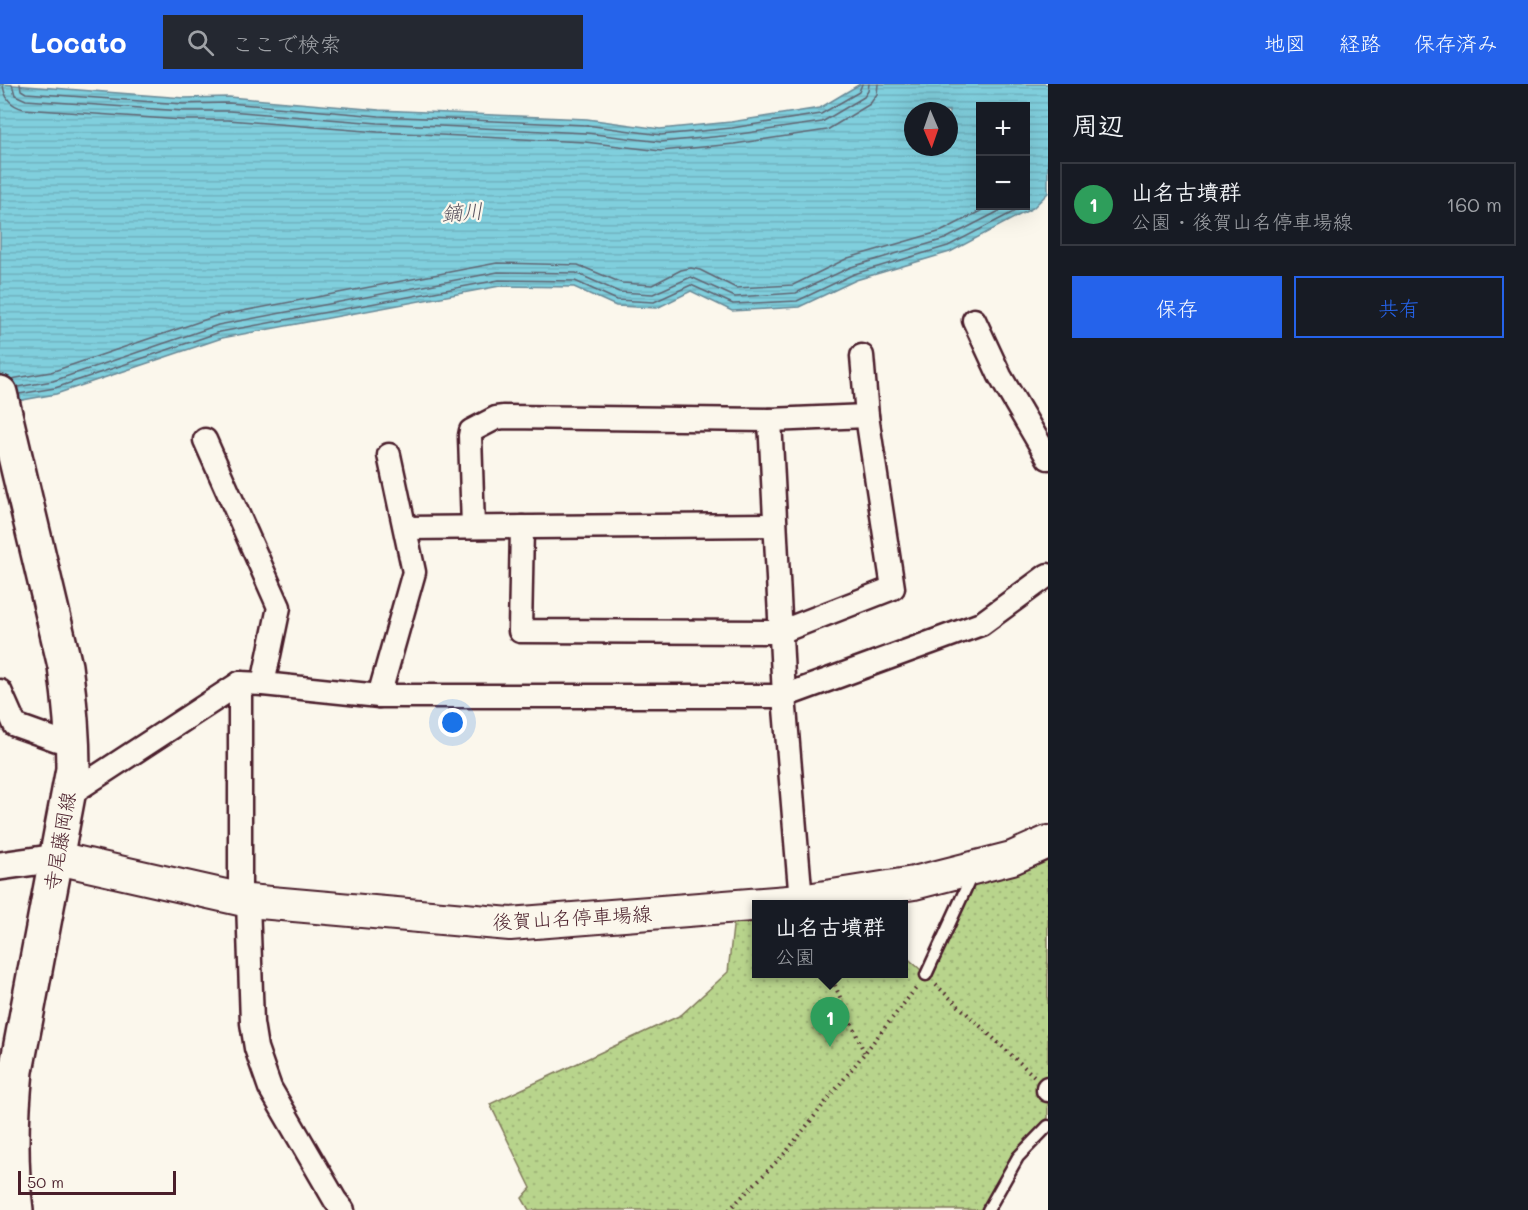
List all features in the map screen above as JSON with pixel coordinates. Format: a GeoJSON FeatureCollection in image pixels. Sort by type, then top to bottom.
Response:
{"type":"FeatureCollection","features":[{"type":"Feature","properties":{"kind":"main road","name":"寺尾藤岡線"},"geometry":{"type":"LineString","coordinates":[[0,393],[65,666],[73,739],[73,769],[15,1082],[11,1117],[12,1181],[16,1210]]}},
{"type":"Feature","properties":{"kind":"main road","name":"後賀山名停車場線"},"geometry":{"type":"LineString","coordinates":[[807,900],[914,883],[1012,858],[1048,842]]}},
{"type":"Feature","properties":{"kind":"main road","name":"後賀山名停車場線"},"geometry":{"type":"LineString","coordinates":[[57,858],[244,900],[510,924],[752,905]]}},
{"type":"Feature","properties":{"kind":"street"},"geometry":{"type":"LineString","coordinates":[[974,320],[1000,376],[1048,458]]}},
{"type":"Feature","properties":{"kind":"street"},"geometry":{"type":"LineString","coordinates":[[522,527],[520,631],[780,632],[893,588],[867,416],[862,356]]}},
{"type":"Feature","properties":{"kind":"street"},"geometry":{"type":"LineString","coordinates":[[472,527],[471,431],[496,418],[770,420],[867,416]]}},
{"type":"Feature","properties":{"kind":"street"},"geometry":{"type":"LineString","coordinates":[[770,420],[783,696],[801,900]]}},
{"type":"Feature","properties":{"kind":"street"},"geometry":{"type":"LineString","coordinates":[[205,440],[279,607],[264,684]]}},
{"type":"Feature","properties":{"kind":"street"},"geometry":{"type":"LineString","coordinates":[[379,696],[414,572],[389,455]]}},
{"type":"Feature","properties":{"kind":"street"},"geometry":{"type":"LineString","coordinates":[[406,528],[775,525]]}},
{"type":"Feature","properties":{"kind":"street"},"geometry":{"type":"LineString","coordinates":[[67,796],[240,683],[379,696],[783,696],[981,624],[1048,575]]}},
{"type":"Feature","properties":{"kind":"street"},"geometry":{"type":"LineString","coordinates":[[240,683],[244,900],[252,1023],[256,1048],[270,1088],[334,1200],[343,1210]]}},
{"type":"Feature","properties":{"kind":"street"},"geometry":{"type":"LineString","coordinates":[[0,691],[15,725],[57,740],[73,739]]}},
{"type":"Feature","properties":{"kind":"street"},"geometry":{"type":"LineString","coordinates":[[0,866],[57,858]]}},
{"type":"Feature","properties":{"kind":"lane"},"geometry":{"type":"LineString","coordinates":[[926,975],[976,867]]}},
{"type":"Feature","properties":{"kind":"lane"},"geometry":{"type":"LineString","coordinates":[[988,1210],[1018,1157],[1048,1126]]}},
{"type":"Feature","properties":{"kind":"path"},"geometry":{"type":"LineString","coordinates":[[729,1210],[786,1152],[926,975],[1048,1089]]}},
{"type":"Feature","properties":{"kind":"path"},"geometry":{"type":"LineString","coordinates":[[832,978],[864,1052]]}},
{"type":"Feature","properties":{"kind":"green space"},"geometry":{"type":"Polygon","coordinates":[[[1048,855],[1048,1118],[1015,1154],[981,1210],[529,1210],[522,1198],[531,1188],[490,1104],[681,1015],[728,972],[734,918],[752,916],[752,978],[908,978],[908,959],[921,970],[932,967],[975,881],[1048,855]]]}},
{"type":"Feature","properties":{"kind":"water","name":"鏑川"},"geometry":{"type":"Polygon","coordinates":[[[0,84],[184,98],[229,97],[379,110],[587,119],[660,129],[731,122],[820,108],[860,84],[1048,84],[1048,193],[1033,208],[1030,210],[1030,102],[976,102],[976,210],[1029,210],[950,252],[856,280],[799,307],[732,311],[691,291],[657,308],[616,306],[574,287],[500,286],[222,338],[56,394],[0,404],[0,84]]]}},
{"type":"Feature","properties":{"kind":"place","name":"山名古墳群"},"geometry":{"type":"Point","coordinates":[830,1047]}}]}
